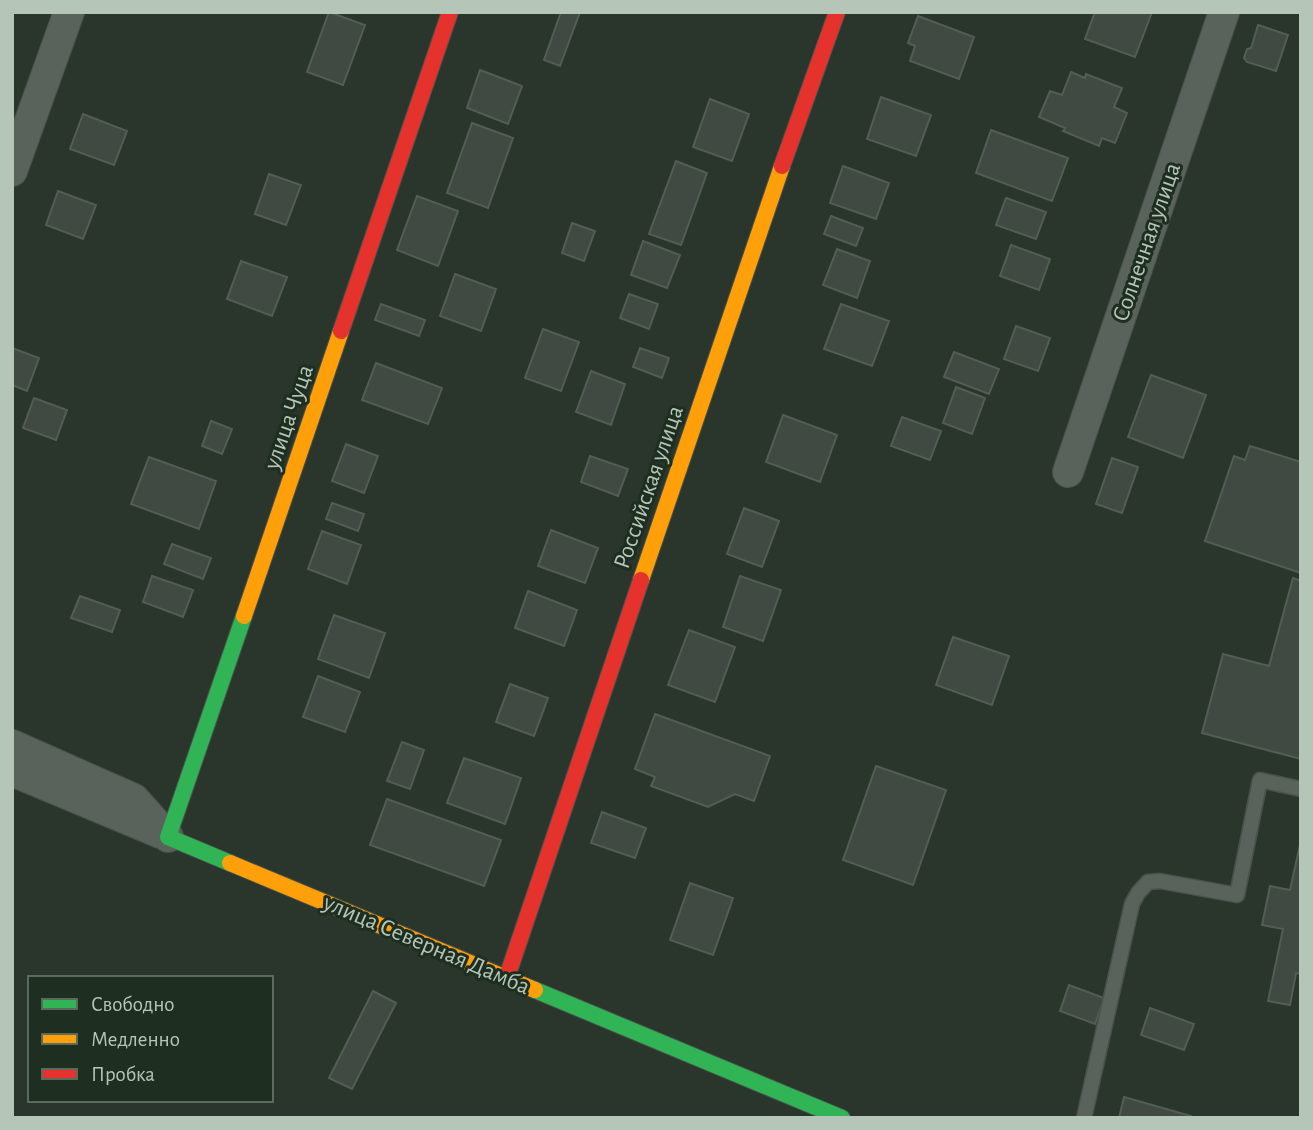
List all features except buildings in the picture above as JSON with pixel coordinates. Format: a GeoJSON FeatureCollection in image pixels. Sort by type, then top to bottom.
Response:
{"type":"FeatureCollection","features":[{"type":"Feature","properties":{"kind":"street"},"geometry":{"type":"LineString","coordinates":[[12,171],[69,12]]}},
{"type":"Feature","properties":{"kind":"street","name":"улица Чуца"},"geometry":{"type":"LineString","coordinates":[[168,837],[450,12]]}},
{"type":"Feature","properties":{"kind":"street","name":"Российская улица"},"geometry":{"type":"LineString","coordinates":[[507,977],[738,290],[837,12]]}},
{"type":"Feature","properties":{"kind":"street","name":"Солнечная улица"},"geometry":{"type":"LineString","coordinates":[[1068,472],[1224,12]]}},
{"type":"Feature","properties":{"kind":"street"},"geometry":{"type":"LineString","coordinates":[[12,745],[134,799],[168,837]]}},
{"type":"Feature","properties":{"kind":"street","name":"улица Северная Дамба"},"geometry":{"type":"LineString","coordinates":[[12,771],[842,1118]]}},
{"type":"Feature","properties":{"kind":"lane"},"geometry":{"type":"LineString","coordinates":[[1084,1118],[1132,904],[1138,893],[1148,882],[1160,881],[1237,895],[1260,780],[1301,789]]}},
{"type":"Feature","properties":{"kind":"traffic: fast"},"geometry":{"type":"LineString","coordinates":[[230,863],[168,837],[244,616]]}},
{"type":"Feature","properties":{"kind":"traffic: fast"},"geometry":{"type":"LineString","coordinates":[[535,990],[842,1118]]}},
{"type":"Feature","properties":{"kind":"traffic: slow"},"geometry":{"type":"LineString","coordinates":[[641,580],[782,166]]}},
{"type":"Feature","properties":{"kind":"traffic: slow"},"geometry":{"type":"LineString","coordinates":[[244,616],[341,331]]}},
{"type":"Feature","properties":{"kind":"traffic: slow"},"geometry":{"type":"LineString","coordinates":[[230,863],[535,990]]}},
{"type":"Feature","properties":{"kind":"traffic: jam"},"geometry":{"type":"LineString","coordinates":[[341,331],[450,12]]}},
{"type":"Feature","properties":{"kind":"traffic: jam"},"geometry":{"type":"LineString","coordinates":[[782,166],[837,12]]}},
{"type":"Feature","properties":{"kind":"traffic: jam"},"geometry":{"type":"LineString","coordinates":[[507,977],[641,580]]}}]}
